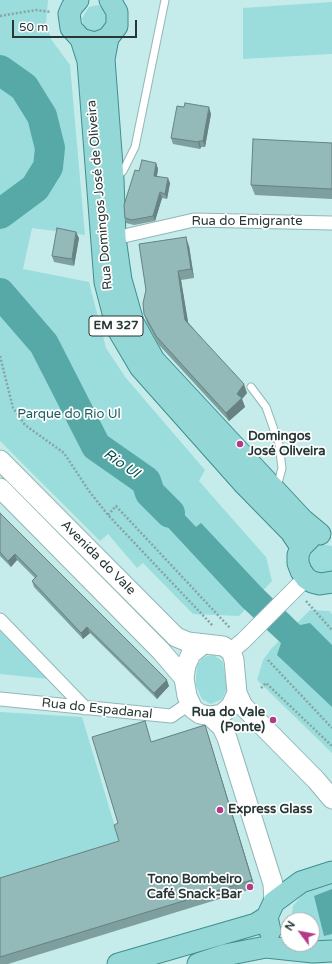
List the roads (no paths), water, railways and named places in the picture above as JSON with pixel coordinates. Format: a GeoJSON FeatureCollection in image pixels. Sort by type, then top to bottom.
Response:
{"type":"FeatureCollection","features":[{"type":"Feature","properties":{"kind":"main road","name":"Rua Domingos José de Oliveira"},"geometry":{"type":"LineString","coordinates":[[78,0],[72,7],[69,22],[71,28],[81,39],[88,62],[105,282],[117,328],[140,367],[245,485],[291,532],[301,547],[309,538],[326,535]]}},
{"type":"Feature","properties":{"kind":"main road","name":"Rua Domingos José de Oliveira"},"geometry":{"type":"LineString","coordinates":[[110,0],[114,5],[118,19],[116,26],[108,38],[104,59],[113,179],[115,238],[120,280],[133,322],[154,360],[302,520],[326,535]]}},
{"type":"Feature","properties":{"kind":"main road"},"geometry":{"type":"LineString","coordinates":[[81,39],[95,43],[108,38]]}},
{"type":"Feature","properties":{"kind":"main road","name":"Avenida do Vale"},"geometry":{"type":"LineString","coordinates":[[0,460],[176,637],[188,642],[223,646],[231,651]]}},
{"type":"Feature","properties":{"kind":"main road","name":"Avenida do Vale"},"geometry":{"type":"LineString","coordinates":[[0,488],[161,651],[184,678]]}},
{"type":"Feature","properties":{"kind":"main road"},"geometry":{"type":"LineString","coordinates":[[301,547],[298,563],[306,578],[320,584],[332,582]]}},
{"type":"Feature","properties":{"kind":"main road","name":"Avenida do Vale"},"geometry":{"type":"LineString","coordinates":[[190,703],[187,696],[184,678],[186,665],[191,654],[202,644]]}},
{"type":"Feature","properties":{"kind":"main road"},"geometry":{"type":"LineString","coordinates":[[231,651],[234,660],[237,693],[243,706],[316,780],[332,799]]}},
{"type":"Feature","properties":{"kind":"main road"},"geometry":{"type":"LineString","coordinates":[[190,703],[193,709],[200,714],[210,716],[222,714],[231,706],[237,693]]}},
{"type":"Feature","properties":{"kind":"main road"},"geometry":{"type":"LineString","coordinates":[[210,716],[222,727],[227,738],[273,884],[271,934],[280,943]]}},
{"type":"Feature","properties":{"kind":"main road"},"geometry":{"type":"LineString","coordinates":[[118,964],[256,924],[301,882],[332,872]]}},
{"type":"Feature","properties":{"kind":"main road"},"geometry":{"type":"LineString","coordinates":[[198,964],[225,955],[266,947],[280,948]]}},
{"type":"Feature","properties":{"kind":"main road"},"geometry":{"type":"LineString","coordinates":[[320,952],[332,951]]}},
{"type":"Feature","properties":{"kind":"street","name":"Rua do Emigrante"},"geometry":{"type":"LineString","coordinates":[[115,238],[194,220],[332,223]]}},
{"type":"Feature","properties":{"kind":"street"},"geometry":{"type":"LineString","coordinates":[[231,651],[306,578]]}},
{"type":"Feature","properties":{"kind":"street"},"geometry":{"type":"LineString","coordinates":[[0,620],[85,708]]}},
{"type":"Feature","properties":{"kind":"street","name":"Rua do Espadanal"},"geometry":{"type":"LineString","coordinates":[[0,699],[171,716],[190,703]]}},
{"type":"Feature","properties":{"kind":"lane"},"geometry":{"type":"LineString","coordinates":[[113,179],[123,171],[135,146],[165,0]]}},
{"type":"Feature","properties":{"kind":"lane"},"geometry":{"type":"LineString","coordinates":[[251,387],[266,407],[279,444],[282,468],[276,491]]}},
{"type":"Feature","properties":{"kind":"waterway","name":"Rio Ul"},"geometry":{"type":"LineString","coordinates":[[0,70],[24,87],[42,116],[50,148],[48,167],[35,188],[0,214]]}},
{"type":"Feature","properties":{"kind":"waterway","name":"Rio Ul"},"geometry":{"type":"LineString","coordinates":[[0,293],[44,344],[96,446],[146,481],[150,493],[170,513]]}},
{"type":"Feature","properties":{"kind":"place","name":"Domingos José Oliveira"},"geometry":{"type":"Point","coordinates":[240,444]}},
{"type":"Feature","properties":{"kind":"place","name":"Rua do Vale (Ponte)"},"geometry":{"type":"Point","coordinates":[273,720]}},
{"type":"Feature","properties":{"kind":"place","name":"Express Glass"},"geometry":{"type":"Point","coordinates":[220,810]}},
{"type":"Feature","properties":{"kind":"place","name":"Tono Bombeiro Café Snack-Bar"},"geometry":{"type":"Point","coordinates":[250,887]}},
{"type":"Feature","properties":{"kind":"park label","name":"Parque do Rio Ul"},"geometry":{"type":"Point","coordinates":[69,415]}}]}
